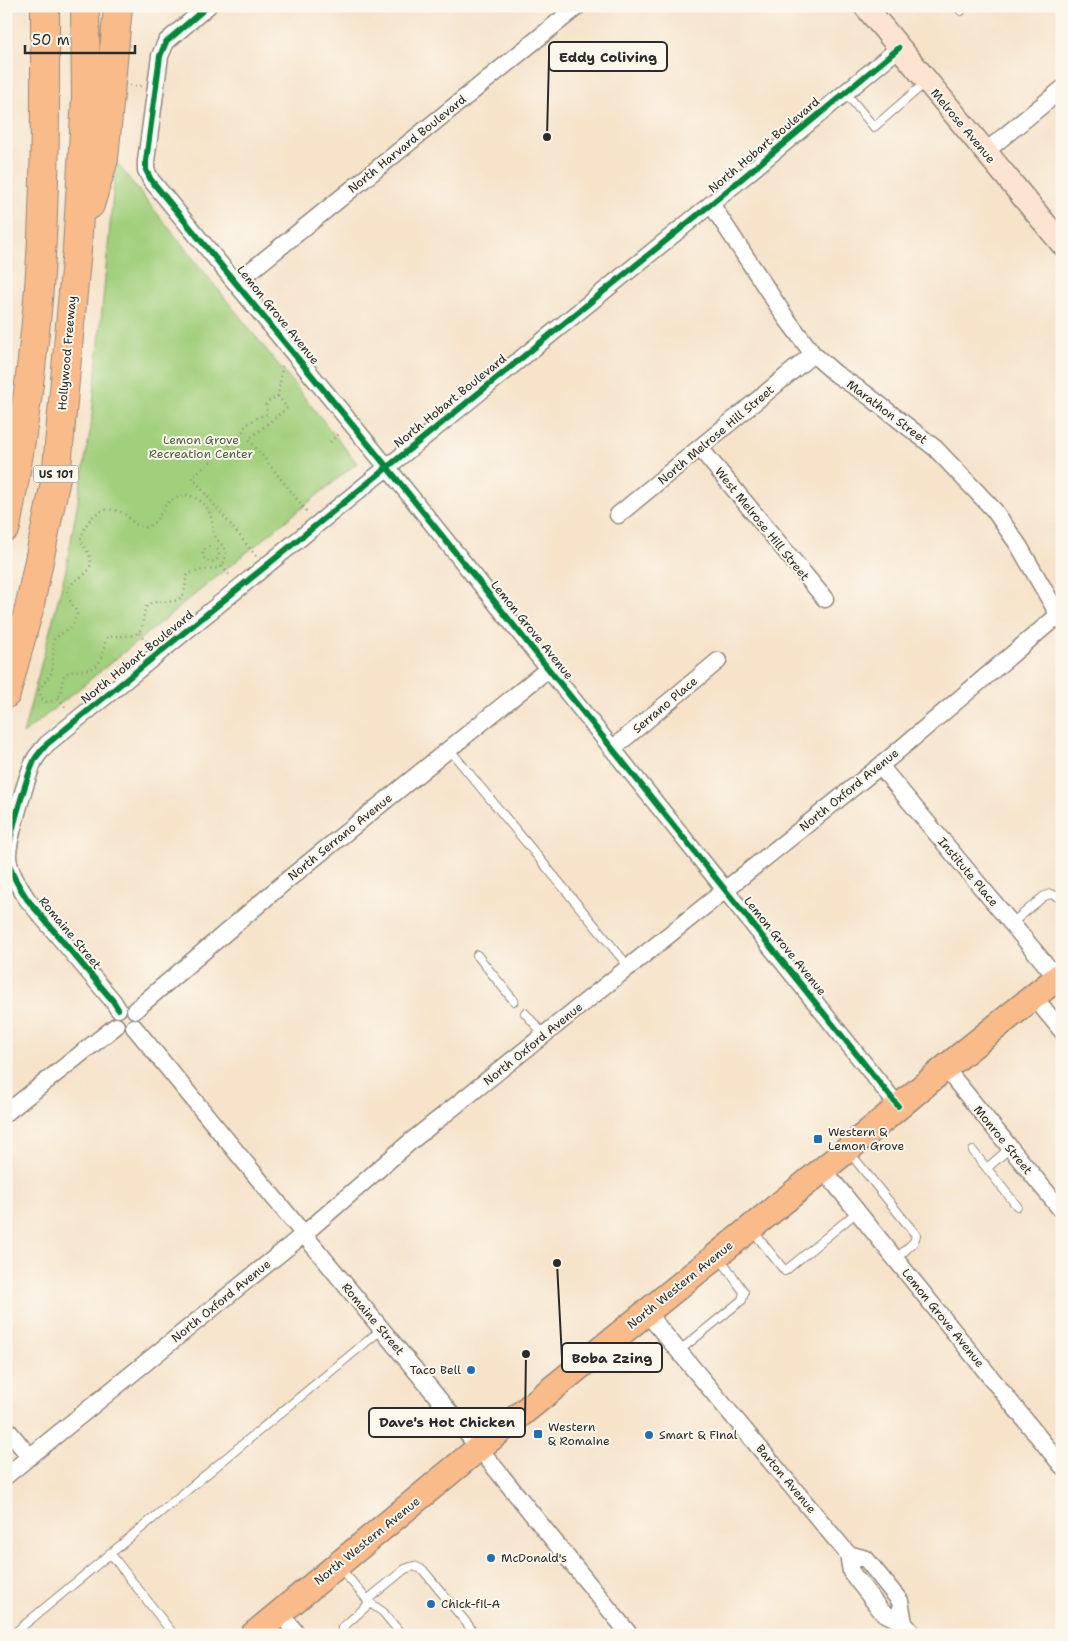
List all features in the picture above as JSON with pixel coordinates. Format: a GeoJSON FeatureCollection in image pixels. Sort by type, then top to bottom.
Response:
{"type":"FeatureCollection","features":[{"type":"Feature","properties":{"kind":"highway"},"geometry":{"type":"LineString","coordinates":[[36,6],[45,98]]}},
{"type":"Feature","properties":{"kind":"highway","name":"US 101"},"geometry":{"type":"LineString","coordinates":[[6,527],[34,349],[43,223],[46,6]]}},
{"type":"Feature","properties":{"kind":"highway","name":"Hollywood Freeway"},"geometry":{"type":"LineString","coordinates":[[6,694],[29,609],[56,478],[77,249],[86,98],[86,6]]}},
{"type":"Feature","properties":{"kind":"highway"},"geometry":{"type":"LineString","coordinates":[[77,249],[104,159],[118,6]]}},
{"type":"Feature","properties":{"kind":"main road","name":"Melrose Avenue"},"geometry":{"type":"LineString","coordinates":[[865,6],[1062,244]]}},
{"type":"Feature","properties":{"kind":"main road","name":"North Western Avenue"},"geometry":{"type":"LineString","coordinates":[[253,1635],[438,1484],[479,1448],[1059,976]]}},
{"type":"Feature","properties":{"kind":"street","name":"Lemon Grove Avenue"},"geometry":{"type":"LineString","coordinates":[[208,6],[166,42],[160,56],[146,161],[146,170],[151,180],[237,282],[387,467],[898,1106]]}},
{"type":"Feature","properties":{"kind":"street","name":"North Harvard Boulevard"},"geometry":{"type":"LineString","coordinates":[[237,282],[578,6]]}},
{"type":"Feature","properties":{"kind":"street","name":"North Hobart Boulevard"},"geometry":{"type":"LineString","coordinates":[[10,868],[9,844],[29,774],[36,758],[47,744],[711,204],[899,48]]}},
{"type":"Feature","properties":{"kind":"street"},"geometry":{"type":"LineString","coordinates":[[985,152],[1062,90]]}},
{"type":"Feature","properties":{"kind":"street","name":"Marathon Street"},"geometry":{"type":"LineString","coordinates":[[711,204],[786,318],[813,354],[836,374],[872,399],[935,448],[994,510],[1019,546],[1060,616]]}},
{"type":"Feature","properties":{"kind":"street","name":"North Melrose Hill Street"},"geometry":{"type":"LineString","coordinates":[[618,515],[813,354]]}},
{"type":"Feature","properties":{"kind":"street","name":"West Melrose Hill Street"},"geometry":{"type":"LineString","coordinates":[[700,448],[825,599]]}},
{"type":"Feature","properties":{"kind":"street","name":"North Oxford Avenue"},"geometry":{"type":"LineString","coordinates":[[6,1476],[304,1234],[410,1142],[880,766],[1060,616]]}},
{"type":"Feature","properties":{"kind":"street","name":"Serrano Place"},"geometry":{"type":"LineString","coordinates":[[612,749],[718,661]]}},
{"type":"Feature","properties":{"kind":"street","name":"North Serrano Avenue"},"geometry":{"type":"LineString","coordinates":[[134,1010],[286,880],[548,669]]}},
{"type":"Feature","properties":{"kind":"street","name":"Institute Place"},"geometry":{"type":"LineString","coordinates":[[880,766],[1011,924],[1059,976]]}},
{"type":"Feature","properties":{"kind":"street","name":"Romaine Street"},"geometry":{"type":"LineString","coordinates":[[10,868],[17,884],[27,899],[118,1009]]}},
{"type":"Feature","properties":{"kind":"street"},"geometry":{"type":"LineString","coordinates":[[1034,997],[1062,1031]]}},
{"type":"Feature","properties":{"kind":"street"},"geometry":{"type":"LineString","coordinates":[[124,1006],[134,1010],[138,1017],[134,1027],[130,1030],[123,1030],[116,1026],[113,1017],[118,1009],[124,1006]]}},
{"type":"Feature","properties":{"kind":"street"},"geometry":{"type":"LineString","coordinates":[[6,1113],[116,1026]]}},
{"type":"Feature","properties":{"kind":"street","name":"Romaine Street"},"geometry":{"type":"LineString","coordinates":[[134,1027],[630,1635]]}},
{"type":"Feature","properties":{"kind":"street","name":"Monroe Street"},"geometry":{"type":"LineString","coordinates":[[945,1068],[1062,1211]]}},
{"type":"Feature","properties":{"kind":"street","name":"Lemon Grove Avenue"},"geometry":{"type":"LineString","coordinates":[[823,1169],[1062,1466]]}},
{"type":"Feature","properties":{"kind":"street","name":"Barton Avenue"},"geometry":{"type":"LineString","coordinates":[[646,1312],[848,1554],[851,1572],[882,1612],[909,1629]]}},
{"type":"Feature","properties":{"kind":"street"},"geometry":{"type":"LineString","coordinates":[[6,1428],[30,1457]]}},
{"type":"Feature","properties":{"kind":"street"},"geometry":{"type":"LineString","coordinates":[[279,1612],[298,1635]]}},
{"type":"Feature","properties":{"kind":"lane"},"geometry":{"type":"LineString","coordinates":[[845,92],[874,127],[927,81]]}},
{"type":"Feature","properties":{"kind":"lane"},"geometry":{"type":"LineString","coordinates":[[448,749],[629,967]]}},
{"type":"Feature","properties":{"kind":"lane"},"geometry":{"type":"LineString","coordinates":[[1011,924],[1050,894],[1057,896],[1062,901]]}},
{"type":"Feature","properties":{"kind":"lane"},"geometry":{"type":"LineString","coordinates":[[477,955],[514,1001]]}},
{"type":"Feature","properties":{"kind":"lane"},"geometry":{"type":"LineString","coordinates":[[525,1013],[544,1035]]}},
{"type":"Feature","properties":{"kind":"lane"},"geometry":{"type":"LineString","coordinates":[[987,1168],[1010,1148]]}},
{"type":"Feature","properties":{"kind":"lane"},"geometry":{"type":"LineString","coordinates":[[847,1150],[916,1235],[914,1242],[896,1259]]}},
{"type":"Feature","properties":{"kind":"lane"},"geometry":{"type":"LineString","coordinates":[[973,1152],[1017,1206]]}},
{"type":"Feature","properties":{"kind":"lane"},"geometry":{"type":"LineString","coordinates":[[750,1228],[785,1271],[857,1212]]}},
{"type":"Feature","properties":{"kind":"lane"},"geometry":{"type":"LineString","coordinates":[[679,1351],[742,1300],[744,1292],[718,1254]]}},
{"type":"Feature","properties":{"kind":"lane"},"geometry":{"type":"LineString","coordinates":[[12,1635],[382,1329]]}},
{"type":"Feature","properties":{"kind":"lane"},"geometry":{"type":"LineString","coordinates":[[110,1553],[174,1635]]}},
{"type":"Feature","properties":{"kind":"lane"},"geometry":{"type":"LineString","coordinates":[[338,1564],[368,1602],[383,1612],[402,1635]]}},
{"type":"Feature","properties":{"kind":"lane"},"geometry":{"type":"LineString","coordinates":[[347,1635],[342,1628],[405,1569],[414,1566],[423,1570],[469,1626],[474,1635]]}},
{"type":"Feature","properties":{"kind":"path"},"geometry":{"type":"LineString","coordinates":[[6,85],[11,85]]}},
{"type":"Feature","properties":{"kind":"path"},"geometry":{"type":"LineString","coordinates":[[296,355],[282,367],[278,396],[287,408],[249,439],[317,525]]}},
{"type":"Feature","properties":{"kind":"path"},"geometry":{"type":"LineString","coordinates":[[265,567],[192,477],[240,438],[246,425],[267,414],[266,405],[278,396]]}},
{"type":"Feature","properties":{"kind":"path"},"geometry":{"type":"LineString","coordinates":[[186,495],[195,497],[202,501],[208,509],[214,535],[223,545],[226,554],[222,566],[194,571],[188,574],[184,594],[176,601],[155,602],[149,605],[144,614],[139,633],[133,636],[112,636],[107,638],[101,661],[96,667],[89,670],[75,670],[64,675],[61,694],[58,698],[46,702],[41,698],[39,690],[52,672],[54,639],[72,626],[76,620],[75,607],[68,595],[69,586],[73,581],[86,575],[90,570],[90,558],[81,540],[85,524],[94,515],[104,511],[119,511],[132,523],[144,528],[152,525],[158,519],[164,506],[170,500],[186,495]]}},
{"type":"Feature","properties":{"kind":"path"},"geometry":{"type":"LineString","coordinates":[[208,546],[212,546],[218,551],[218,554],[216,560],[210,562],[206,561],[203,553],[208,546]]}},
{"type":"Feature","properties":{"kind":"path"},"geometry":{"type":"LineString","coordinates":[[218,554],[226,554]]}},
{"type":"Feature","properties":{"kind":"green space","name":"Lemon Grove Recreation Center"},"geometry":{"type":"Polygon","coordinates":[[[116,162],[357,463],[23,734],[66,569],[91,426],[116,162]]]}},
{"type":"Feature","properties":{"kind":"cycle path"},"geometry":{"type":"LineString","coordinates":[[208,6],[166,42],[160,56],[146,161],[146,170],[151,180],[387,467],[898,1106]]}},
{"type":"Feature","properties":{"kind":"cycle path"},"geometry":{"type":"LineString","coordinates":[[118,1009],[27,899],[10,868],[8,857],[14,823],[28,778],[39,753],[47,744],[711,204],[899,48]]}},
{"type":"Feature","properties":{"kind":"place","name":"Eddy Coliving"},"geometry":{"type":"Point","coordinates":[547,137]}},
{"type":"Feature","properties":{"kind":"place","name":"Western & Lemon Grove"},"geometry":{"type":"Point","coordinates":[818,1139]}},
{"type":"Feature","properties":{"kind":"place","name":"Boba Zzing"},"geometry":{"type":"Point","coordinates":[557,1263]}},
{"type":"Feature","properties":{"kind":"place","name":"Dave's Hot Chicken"},"geometry":{"type":"Point","coordinates":[526,1354]}},
{"type":"Feature","properties":{"kind":"place","name":"Taco Bell"},"geometry":{"type":"Point","coordinates":[471,1370]}},
{"type":"Feature","properties":{"kind":"place","name":"Western & Romaine"},"geometry":{"type":"Point","coordinates":[538,1434]}},
{"type":"Feature","properties":{"kind":"place","name":"Smart & Final"},"geometry":{"type":"Point","coordinates":[649,1435]}},
{"type":"Feature","properties":{"kind":"place","name":"McDonald's"},"geometry":{"type":"Point","coordinates":[491,1558]}},
{"type":"Feature","properties":{"kind":"place","name":"Chick-fil-A"},"geometry":{"type":"Point","coordinates":[431,1604]}}]}
